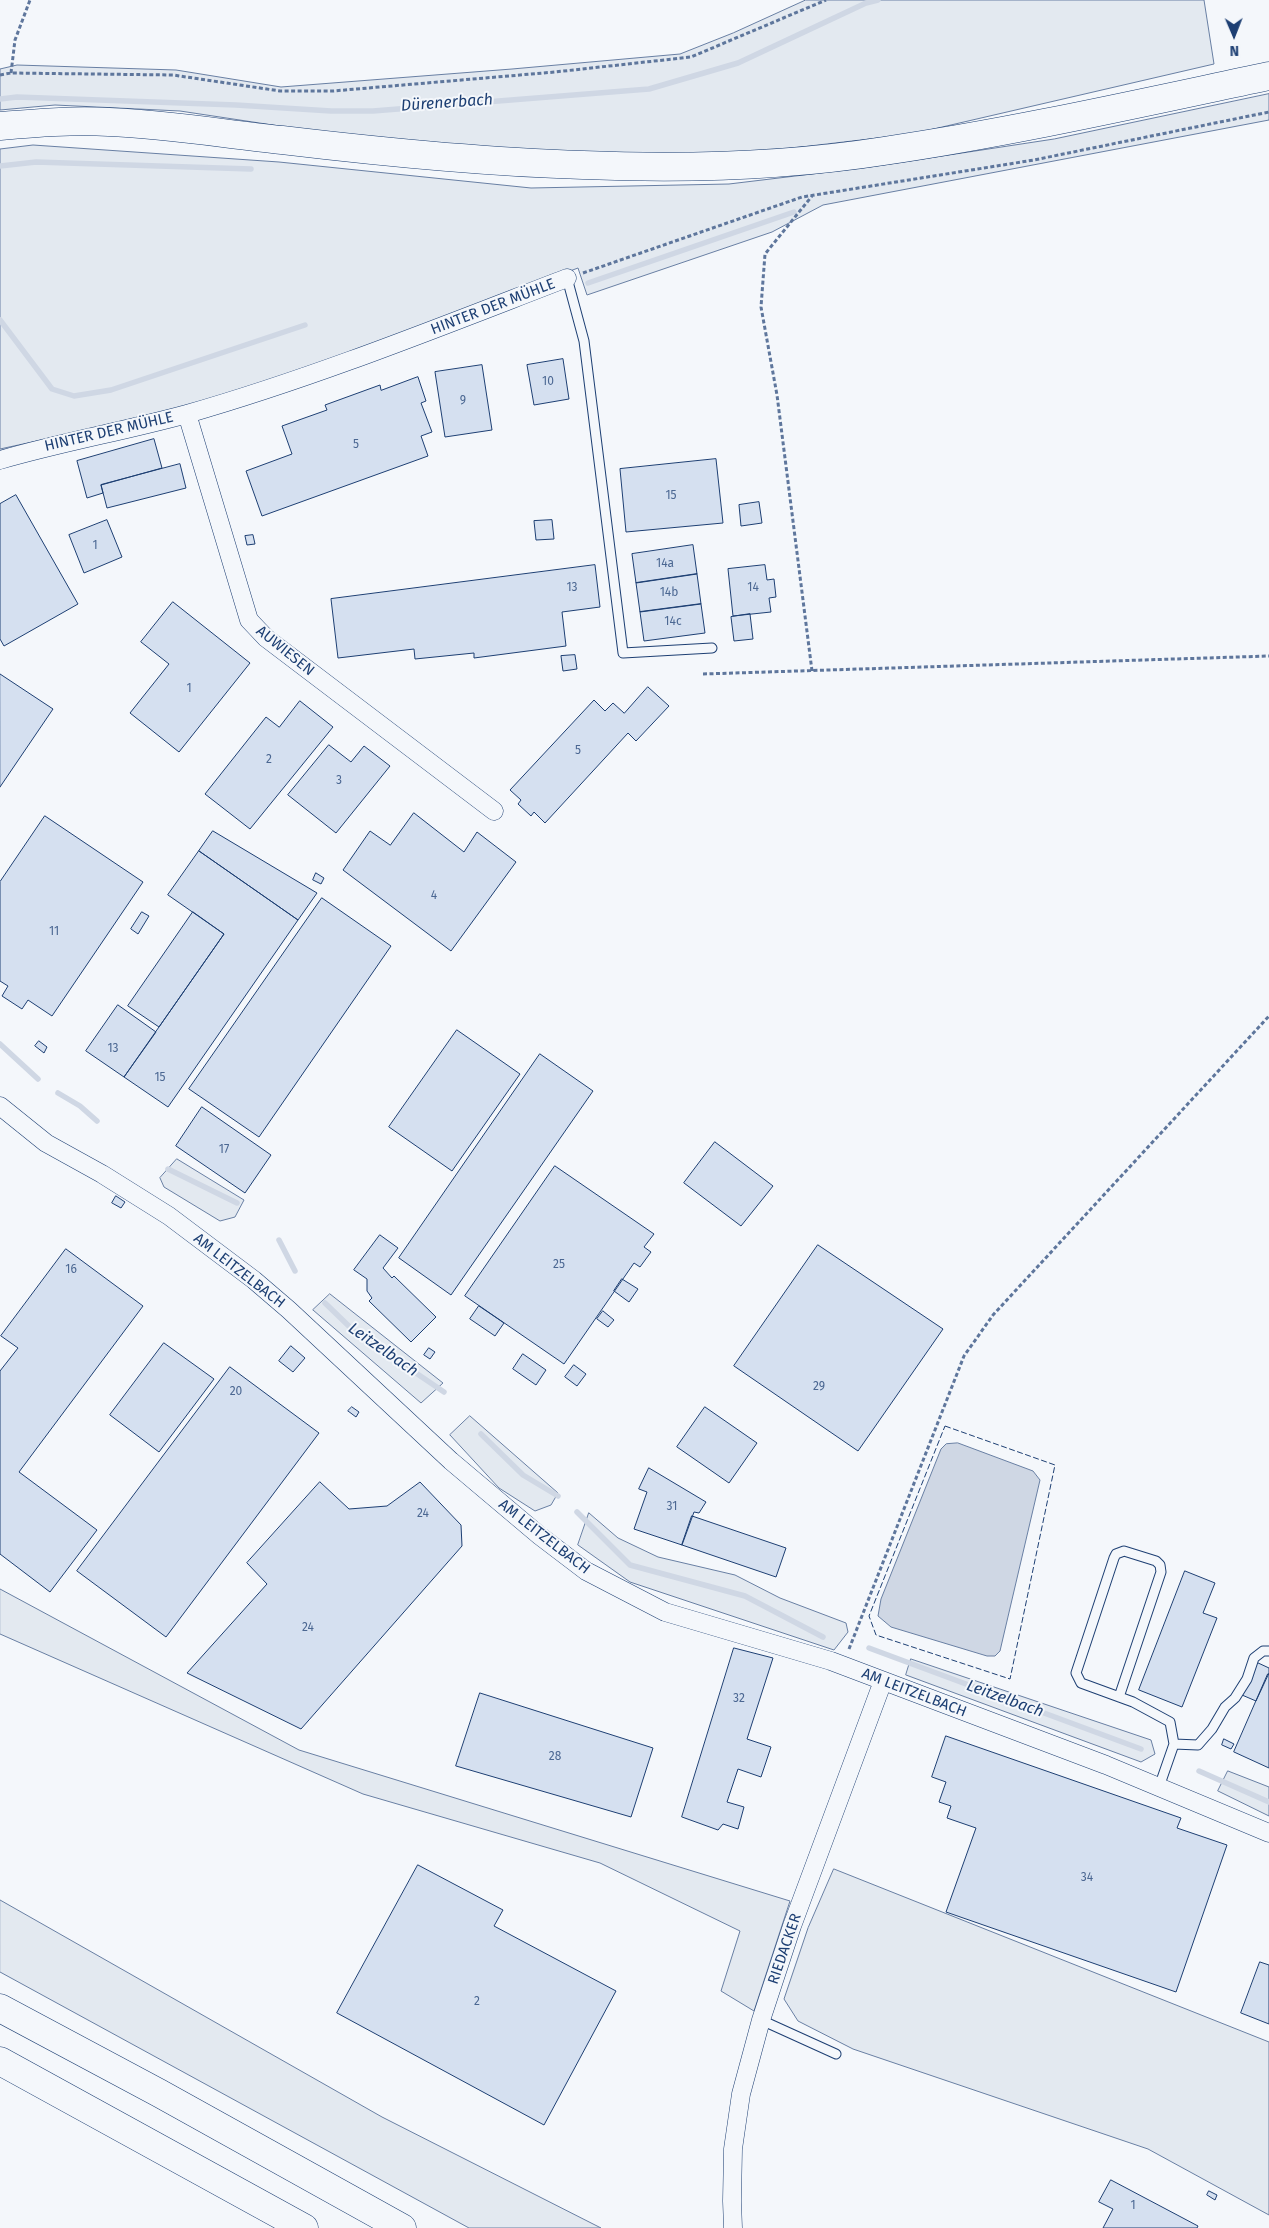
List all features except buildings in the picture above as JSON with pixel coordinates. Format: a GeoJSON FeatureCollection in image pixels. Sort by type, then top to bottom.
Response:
{"type":"FeatureCollection","features":[{"type":"Feature","properties":{"kind":"main road"},"geometry":{"type":"LineString","coordinates":[[0,126],[107,122],[187,128],[430,157],[584,166],[685,166],[783,161],[882,152],[983,134],[1269,76]]}},
{"type":"Feature","properties":{"kind":"main road"},"geometry":{"type":"LineString","coordinates":[[0,2008],[159,2093],[402,2228]]}},
{"type":"Feature","properties":{"kind":"main road"},"geometry":{"type":"LineString","coordinates":[[0,2061],[304,2228]]}},
{"type":"Feature","properties":{"kind":"street","name":"HINTER DER MÜHLE"},"geometry":{"type":"LineString","coordinates":[[0,460],[187,414],[364,356],[568,278]]}},
{"type":"Feature","properties":{"kind":"street","name":"AUWIESEN"},"geometry":{"type":"LineString","coordinates":[[187,414],[249,620],[266,638],[494,812]]}},
{"type":"Feature","properties":{"kind":"street","name":"AM LEITZELBACH"},"geometry":{"type":"LineString","coordinates":[[0,1106],[46,1143],[102,1174],[169,1216],[254,1280],[296,1316],[451,1461],[540,1536],[586,1571],[665,1612],[842,1666],[883,1681],[1159,1787],[1269,1833]]}},
{"type":"Feature","properties":{"kind":"street","name":"RIEDACKER"},"geometry":{"type":"LineString","coordinates":[[733,2228],[734,2149],[741,2094],[761,2020],[792,1926],[883,1681]]}},
{"type":"Feature","properties":{"kind":"lane","name":"HINTER DER MÜHLE"},"geometry":{"type":"LineString","coordinates":[[568,278],[584,341],[623,653],[712,648]]}},
{"type":"Feature","properties":{"kind":"lane"},"geometry":{"type":"LineString","coordinates":[[1120,1697],[1161,1572],[1160,1565],[1156,1561],[1124,1551],[1116,1554],[1114,1558],[1076,1673],[1081,1683],[1120,1697],[1170,1722],[1174,1744],[1159,1787]]}},
{"type":"Feature","properties":{"kind":"lane"},"geometry":{"type":"LineString","coordinates":[[1174,1744],[1198,1745],[1206,1738],[1225,1707],[1236,1698],[1247,1679],[1254,1658],[1263,1651],[1269,1651]]}},
{"type":"Feature","properties":{"kind":"lane"},"geometry":{"type":"LineString","coordinates":[[761,2020],[836,2054]]}},
{"type":"Feature","properties":{"kind":"path"},"geometry":{"type":"LineString","coordinates":[[11,73],[15,40],[30,0]]}},
{"type":"Feature","properties":{"kind":"path"},"geometry":{"type":"LineString","coordinates":[[0,75],[11,73],[173,75],[280,91],[334,91],[536,74],[691,57],[826,0]]}},
{"type":"Feature","properties":{"kind":"path"},"geometry":{"type":"LineString","coordinates":[[568,278],[802,197],[1034,160],[1269,112]]}},
{"type":"Feature","properties":{"kind":"path"},"geometry":{"type":"LineString","coordinates":[[812,671],[777,395],[761,307],[765,254],[813,196]]}},
{"type":"Feature","properties":{"kind":"path"},"geometry":{"type":"LineString","coordinates":[[703,674],[1269,656]]}},
{"type":"Feature","properties":{"kind":"path"},"geometry":{"type":"LineString","coordinates":[[842,1666],[964,1356],[993,1315],[1269,1016]]}},
{"type":"Feature","properties":{"kind":"shaded area"},"geometry":{"type":"Polygon","coordinates":[[[806,0],[1204,0],[1214,64],[912,134],[741,154],[581,155],[372,140],[180,111],[55,105],[0,110],[0,69],[17,65],[176,70],[281,87],[512,69],[680,54],[733,33],[806,0]]]}},
{"type":"Feature","properties":{"kind":"shaded area"},"geometry":{"type":"Polygon","coordinates":[[[1269,94],[1269,120],[823,205],[772,232],[587,295],[578,268],[315,366],[184,409],[0,449],[0,149],[33,145],[279,162],[531,188],[729,184],[870,167],[1054,139],[1269,94]]]}},
{"type":"Feature","properties":{"kind":"shaded area"},"geometry":{"type":"Polygon","coordinates":[[[177,1159],[244,1200],[235,1217],[220,1221],[164,1187],[160,1178],[177,1159]]]}},
{"type":"Feature","properties":{"kind":"shaded area"},"geometry":{"type":"Polygon","coordinates":[[[330,1294],[443,1383],[421,1403],[313,1310],[330,1294]]]}},
{"type":"Feature","properties":{"kind":"shaded area"},"geometry":{"type":"Polygon","coordinates":[[[470,1416],[558,1493],[551,1505],[535,1511],[499,1488],[450,1435],[470,1416]]]}},
{"type":"Feature","properties":{"kind":"shaded area"},"geometry":{"type":"Polygon","coordinates":[[[958,1443],[1033,1471],[1040,1480],[1000,1651],[995,1656],[987,1656],[891,1627],[878,1616],[881,1599],[941,1449],[946,1444],[958,1443]]]}},
{"type":"Feature","properties":{"kind":"shaded area"},"geometry":{"type":"Polygon","coordinates":[[[589,1513],[618,1538],[658,1557],[735,1575],[780,1598],[846,1623],[848,1632],[834,1650],[630,1582],[578,1545],[589,1513]]]}},
{"type":"Feature","properties":{"kind":"shaded area"},"geometry":{"type":"Polygon","coordinates":[[[0,1589],[299,1750],[790,1901],[754,2011],[721,1991],[740,1931],[600,1863],[363,1794],[0,1634],[0,1589]]]}},
{"type":"Feature","properties":{"kind":"shaded area"},"geometry":{"type":"Polygon","coordinates":[[[911,1659],[1151,1740],[1155,1754],[1141,1762],[906,1675],[911,1659]]]}},
{"type":"Feature","properties":{"kind":"shaded area"},"geometry":{"type":"Polygon","coordinates":[[[1228,1771],[1269,1787],[1269,1816],[1218,1791],[1228,1771]]]}},
{"type":"Feature","properties":{"kind":"shaded area"},"geometry":{"type":"Polygon","coordinates":[[[834,1869],[1269,2042],[1269,2215],[1148,2149],[853,2049],[798,2021],[784,1999],[808,1928],[834,1869]]]}},
{"type":"Feature","properties":{"kind":"shaded area"},"geometry":{"type":"Polygon","coordinates":[[[0,1900],[382,2117],[601,2228],[469,2228],[0,1972],[0,1900]]]}},
{"type":"Feature","properties":{"kind":"waterway","name":"Dürenerbach"},"geometry":{"type":"LineString","coordinates":[[0,99],[17,97],[236,105],[331,111],[373,111],[649,89],[738,63],[866,3],[878,0]]}},
{"type":"Feature","properties":{"kind":"waterway","name":"Dürenerbach"},"geometry":{"type":"LineString","coordinates":[[0,166],[36,162],[251,169]]}},
{"type":"Feature","properties":{"kind":"waterway"},"geometry":{"type":"LineString","coordinates":[[588,283],[794,212]]}},
{"type":"Feature","properties":{"kind":"waterway"},"geometry":{"type":"LineString","coordinates":[[0,320],[52,389],[74,396],[111,390],[305,325]]}},
{"type":"Feature","properties":{"kind":"waterway","name":"Leitzelbach"},"geometry":{"type":"LineString","coordinates":[[0,1044],[38,1079]]}},
{"type":"Feature","properties":{"kind":"waterway","name":"Leitzelbach"},"geometry":{"type":"LineString","coordinates":[[58,1093],[80,1106],[97,1121]]}},
{"type":"Feature","properties":{"kind":"waterway","name":"Leitzelbach"},"geometry":{"type":"LineString","coordinates":[[168,1169],[237,1203]]}},
{"type":"Feature","properties":{"kind":"waterway","name":"Leitzelbach"},"geometry":{"type":"LineString","coordinates":[[279,1240],[295,1271]]}},
{"type":"Feature","properties":{"kind":"waterway","name":"Leitzelbach"},"geometry":{"type":"LineString","coordinates":[[325,1303],[354,1331],[444,1392]]}},
{"type":"Feature","properties":{"kind":"waterway","name":"Leitzelbach"},"geometry":{"type":"LineString","coordinates":[[481,1434],[523,1475],[558,1496]]}},
{"type":"Feature","properties":{"kind":"waterway","name":"Leitzelbach"},"geometry":{"type":"LineString","coordinates":[[577,1512],[630,1565],[745,1596],[823,1637]]}},
{"type":"Feature","properties":{"kind":"waterway","name":"Leitzelbach"},"geometry":{"type":"LineString","coordinates":[[869,1648],[1141,1749]]}},
{"type":"Feature","properties":{"kind":"waterway","name":"Leitzelbach"},"geometry":{"type":"LineString","coordinates":[[1199,1771],[1269,1802]]}},
{"type":"Feature","properties":{"kind":"fence"},"geometry":{"type":"LineString","coordinates":[[945,1426],[1055,1465],[1010,1679],[876,1635],[869,1616],[945,1426]]}}]}
